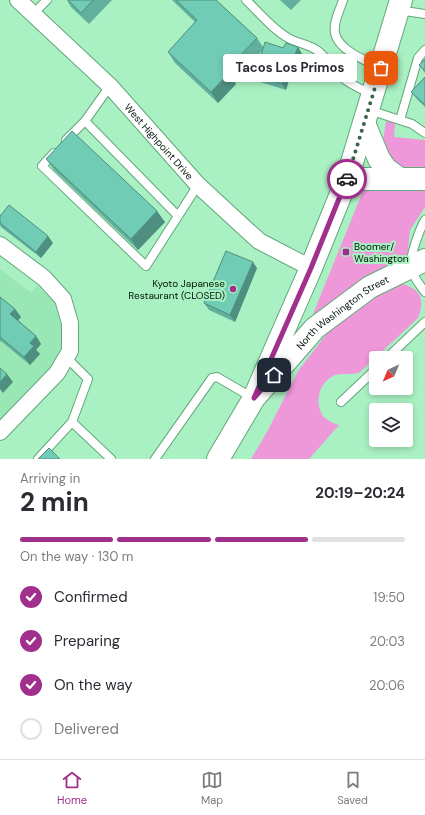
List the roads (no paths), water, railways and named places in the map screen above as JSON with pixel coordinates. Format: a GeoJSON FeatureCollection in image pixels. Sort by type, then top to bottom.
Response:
{"type":"FeatureCollection","features":[{"type":"Feature","properties":{"kind":"main road"},"geometry":{"type":"LineString","coordinates":[[254,398],[311,268],[347,179],[400,5]]}},
{"type":"Feature","properties":{"kind":"main road"},"geometry":{"type":"LineString","coordinates":[[368,109],[379,159],[386,169],[400,179]]}},
{"type":"Feature","properties":{"kind":"main road"},"geometry":{"type":"LineString","coordinates":[[347,179],[425,179]]}},
{"type":"Feature","properties":{"kind":"main road","name":"North Washington Street"},"geometry":{"type":"LineString","coordinates":[[218,459],[254,398],[315,328],[370,287],[418,263]]}},
{"type":"Feature","properties":{"kind":"street","name":"West Highpoint Drive"},"geometry":{"type":"LineString","coordinates":[[18,0],[110,86],[198,185],[259,241],[311,268]]}},
{"type":"Feature","properties":{"kind":"street"},"geometry":{"type":"LineString","coordinates":[[0,245],[44,278],[63,299],[70,323],[70,351],[57,373],[0,432]]}},
{"type":"Feature","properties":{"kind":"lane"},"geometry":{"type":"LineString","coordinates":[[33,14],[47,0]]}},
{"type":"Feature","properties":{"kind":"lane"},"geometry":{"type":"LineString","coordinates":[[246,0],[280,32],[289,38],[316,50],[325,57],[338,74],[347,82],[363,90],[368,109],[412,124],[425,133]]}},
{"type":"Feature","properties":{"kind":"lane"},"geometry":{"type":"LineString","coordinates":[[343,0],[336,21],[335,33],[340,42],[356,57],[381,68]]}},
{"type":"Feature","properties":{"kind":"lane"},"geometry":{"type":"LineString","coordinates":[[400,5],[425,14]]}},
{"type":"Feature","properties":{"kind":"lane"},"geometry":{"type":"LineString","coordinates":[[400,120],[418,58],[425,50]]}},
{"type":"Feature","properties":{"kind":"lane"},"geometry":{"type":"LineString","coordinates":[[110,86],[85,121],[42,166],[146,266],[198,185]]}},
{"type":"Feature","properties":{"kind":"lane"},"geometry":{"type":"LineString","coordinates":[[85,121],[178,216]]}},
{"type":"Feature","properties":{"kind":"lane"},"geometry":{"type":"LineString","coordinates":[[425,220],[417,237],[418,263],[413,273],[425,292]]}},
{"type":"Feature","properties":{"kind":"lane"},"geometry":{"type":"LineString","coordinates":[[394,351],[425,322]]}},
{"type":"Feature","properties":{"kind":"lane"},"geometry":{"type":"LineString","coordinates":[[38,459],[72,422],[88,380],[66,357]]}},
{"type":"Feature","properties":{"kind":"lane"},"geometry":{"type":"LineString","coordinates":[[341,402],[369,376]]}},
{"type":"Feature","properties":{"kind":"lane"},"geometry":{"type":"LineString","coordinates":[[155,459],[212,378],[217,378],[254,398]]}},
{"type":"Feature","properties":{"kind":"lane"},"geometry":{"type":"LineString","coordinates":[[72,422],[111,459]]}},
{"type":"Feature","properties":{"kind":"place","name":"Tacos Los Primos"},"geometry":{"type":"Point","coordinates":[381,68]}},
{"type":"Feature","properties":{"kind":"place","name":"Boomer/ Washington"},"geometry":{"type":"Point","coordinates":[346,252]}},
{"type":"Feature","properties":{"kind":"place","name":"Kyoto Japanese Restaurant (CLOSED)"},"geometry":{"type":"Point","coordinates":[233,289]}}]}
